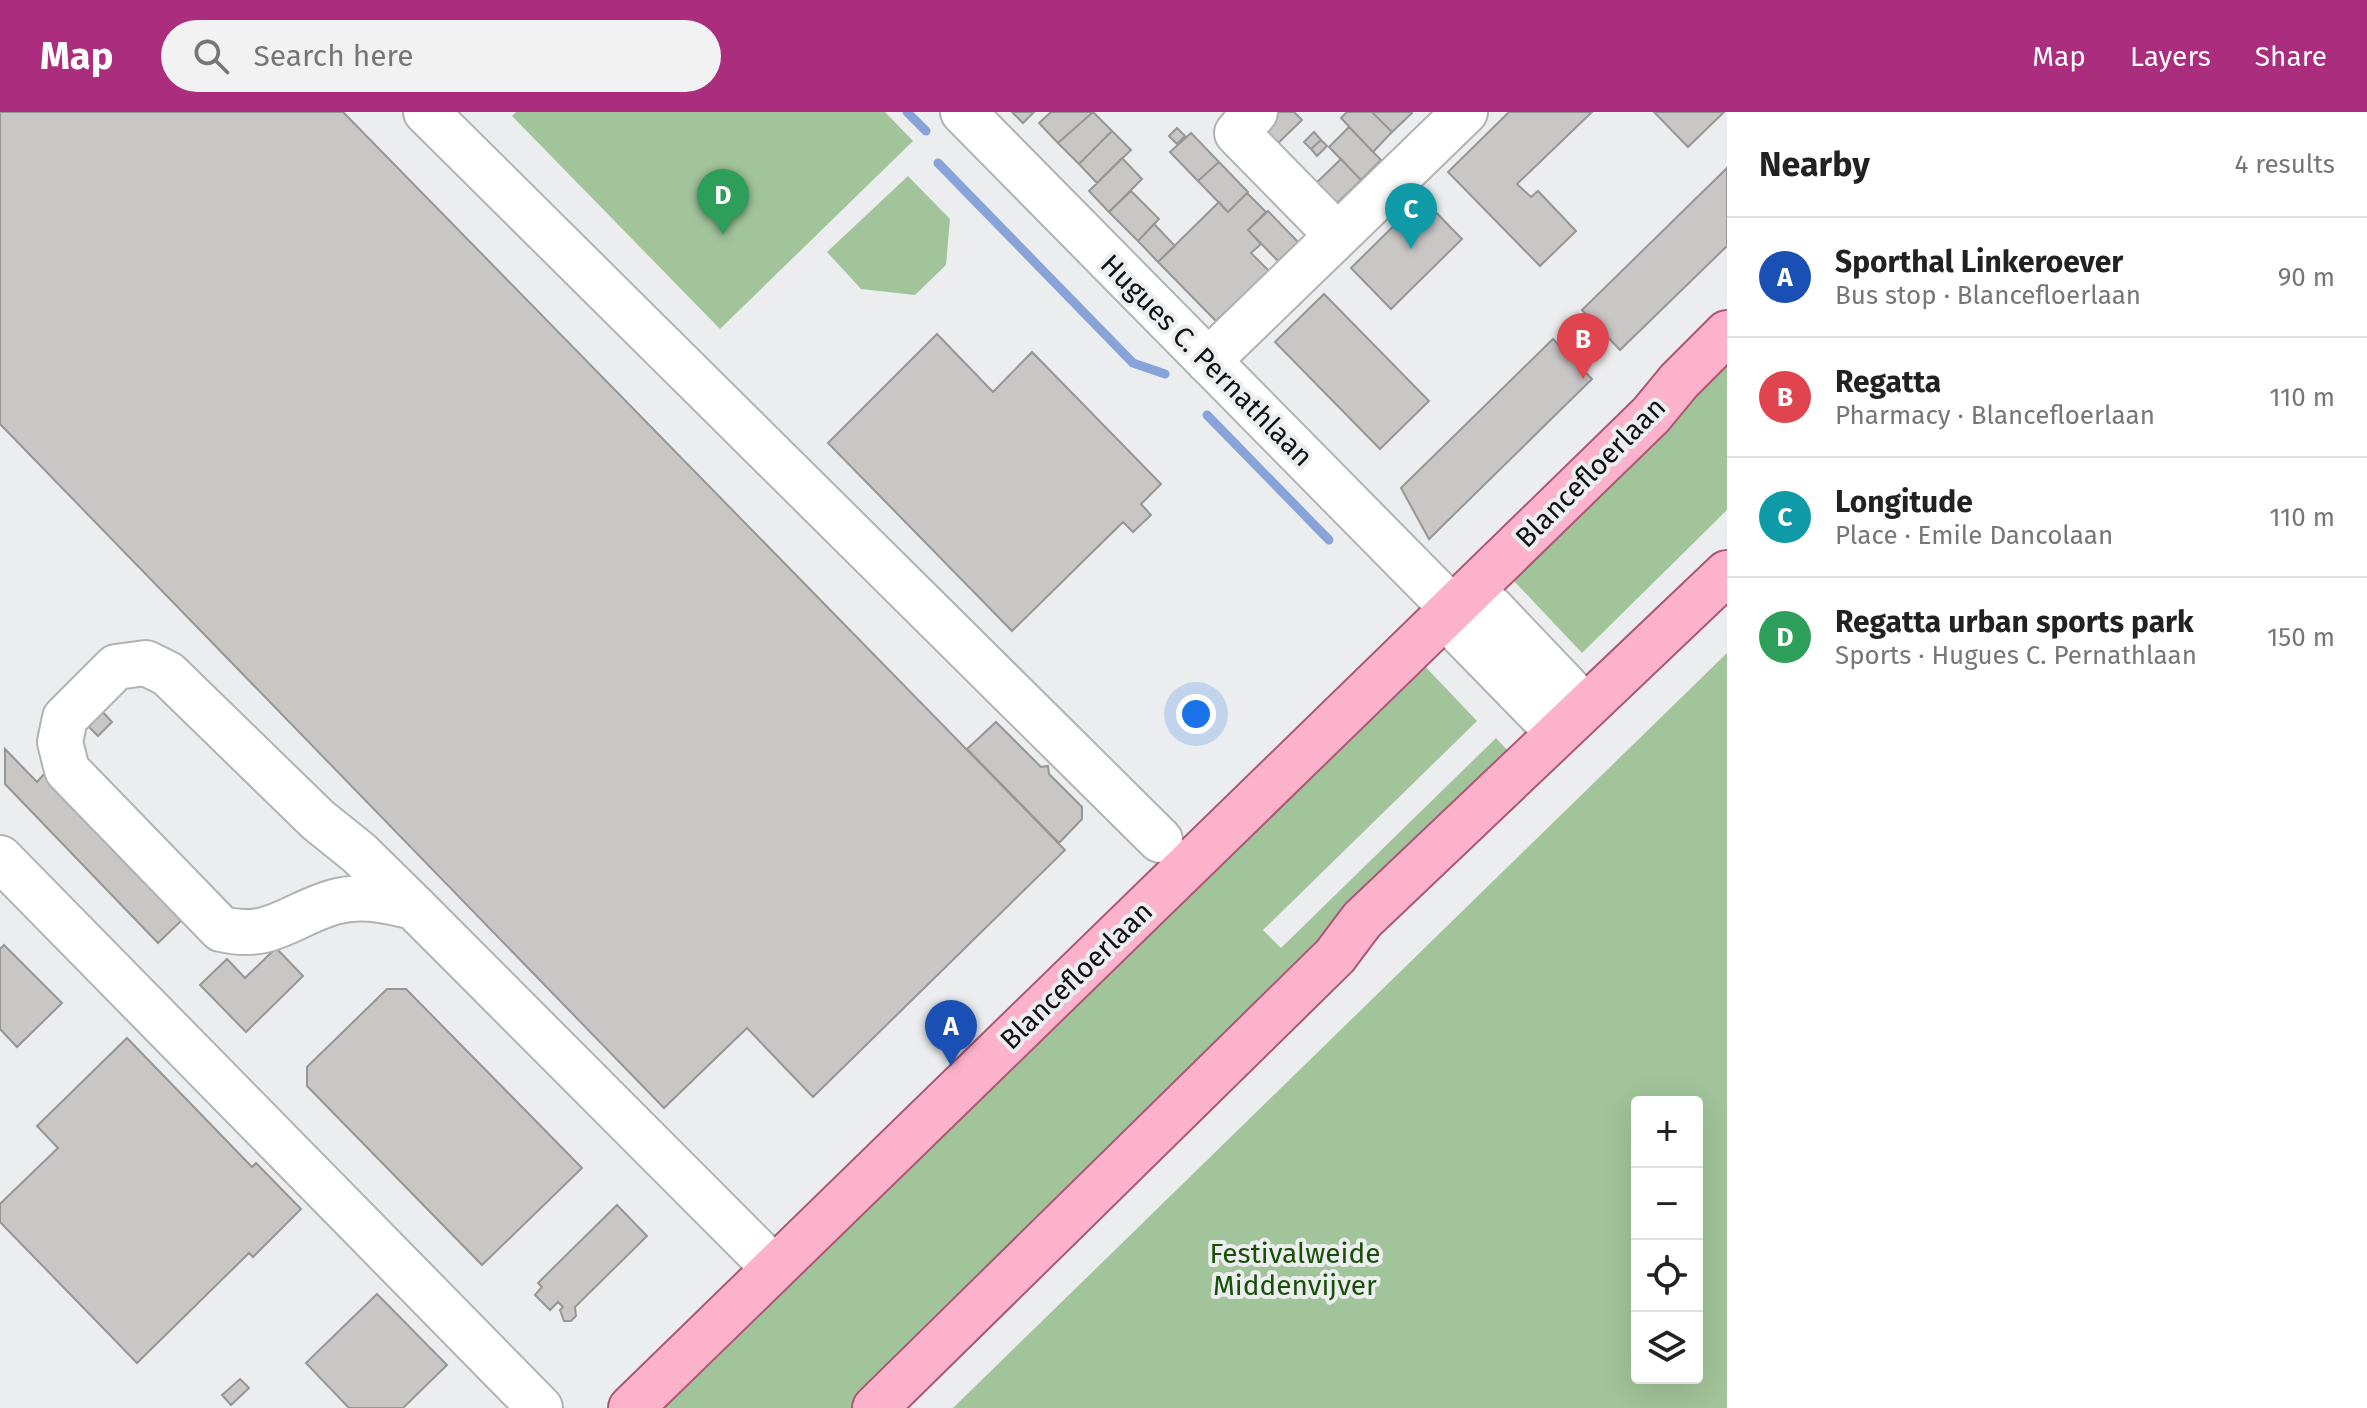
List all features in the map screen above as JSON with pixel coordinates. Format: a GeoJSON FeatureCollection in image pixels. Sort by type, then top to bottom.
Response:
{"type":"FeatureCollection","features":[{"type":"Feature","properties":{"kind":"main road","name":"Blancefloerlaan"},"geometry":{"type":"LineString","coordinates":[[631,1408],[1651,415],[1679,381],[1727,333]]}},
{"type":"Feature","properties":{"kind":"main road"},"geometry":{"type":"LineString","coordinates":[[875,1408],[1335,956],[1362,920],[1727,573]]}},
{"type":"Feature","properties":{"kind":"street"},"geometry":{"type":"LineString","coordinates":[[426,112],[1160,840]]}},
{"type":"Feature","properties":{"kind":"street","name":"Hugues C. Pernathlaan"},"geometry":{"type":"LineString","coordinates":[[963,112],[1452,608]]}},
{"type":"Feature","properties":{"kind":"street"},"geometry":{"type":"LineString","coordinates":[[1255,112],[1237,133],[1337,235]]}},
{"type":"Feature","properties":{"kind":"street"},"geometry":{"type":"LineString","coordinates":[[1208,361],[1465,112]]}},
{"type":"Feature","properties":{"kind":"street"},"geometry":{"type":"LineString","coordinates":[[1452,608],[1491,608],[1568,689],[1572,720]]}},
{"type":"Feature","properties":{"kind":"street"},"geometry":{"type":"LineString","coordinates":[[414,907],[368,897],[334,902],[270,930],[243,934],[221,929],[200,911],[67,770],[60,742],[65,718],[116,667],[146,663],[168,674],[318,820],[359,853],[414,907],[774,1268]]}},
{"type":"Feature","properties":{"kind":"street"},"geometry":{"type":"LineString","coordinates":[[0,858],[540,1408]]}},
{"type":"Feature","properties":{"kind":"green space"},"geometry":{"type":"Polygon","coordinates":[[[516,112],[885,112],[913,141],[720,329],[512,116],[516,112]]]}},
{"type":"Feature","properties":{"kind":"green space"},"geometry":{"type":"Polygon","coordinates":[[[908,176],[950,219],[946,265],[915,295],[861,289],[827,252],[908,176]]]}},
{"type":"Feature","properties":{"kind":"green space"},"geometry":{"type":"Polygon","coordinates":[[[1727,362],[1727,510],[1582,653],[1514,581],[1675,420],[1694,395],[1727,362]]]}},
{"type":"Feature","properties":{"kind":"green space","name":"Festivalweide Middenvijver"},"geometry":{"type":"Polygon","coordinates":[[[1727,653],[1727,1408],[953,1408],[1727,653]]]}},
{"type":"Feature","properties":{"kind":"green space"},"geometry":{"type":"Polygon","coordinates":[[[1419,660],[1477,721],[1263,930],[1281,948],[1496,738],[1508,751],[1349,904],[1325,947],[853,1408],[654,1408],[1419,660]]]}},
{"type":"Feature","properties":{"kind":"building"},"geometry":{"type":"Polygon","coordinates":[[[0,112],[343,112],[1065,850],[813,1097],[747,1028],[664,1108],[0,424],[0,112]]]}},
{"type":"Feature","properties":{"kind":"building"},"geometry":{"type":"Polygon","coordinates":[[[1012,112],[1034,112],[1023,123],[1012,112]]]}},
{"type":"Feature","properties":{"kind":"building"},"geometry":{"type":"Polygon","coordinates":[[[1051,112],[1093,112],[1058,143],[1039,123],[1051,112]]]}},
{"type":"Feature","properties":{"kind":"building"},"geometry":{"type":"Polygon","coordinates":[[[1093,112],[1112,131],[1079,164],[1058,143],[1093,112]]]}},
{"type":"Feature","properties":{"kind":"building"},"geometry":{"type":"Polygon","coordinates":[[[1268,112],[1294,112],[1302,120],[1271,150],[1251,129],[1268,112]]]}},
{"type":"Feature","properties":{"kind":"building"},"geometry":{"type":"Polygon","coordinates":[[[1347,112],[1372,112],[1392,132],[1373,152],[1341,118],[1347,112]]]}},
{"type":"Feature","properties":{"kind":"building"},"geometry":{"type":"Polygon","coordinates":[[[1372,112],[1411,112],[1412,113],[1392,132],[1372,112]]]}},
{"type":"Feature","properties":{"kind":"building"},"geometry":{"type":"Polygon","coordinates":[[[1509,112],[1592,112],[1517,184],[1531,197],[1538,191],[1576,231],[1540,266],[1448,172],[1509,112]]]}},
{"type":"Feature","properties":{"kind":"building"},"geometry":{"type":"Polygon","coordinates":[[[1654,112],[1724,112],[1688,147],[1654,112]]]}},
{"type":"Feature","properties":{"kind":"building"},"geometry":{"type":"Polygon","coordinates":[[[1349,127],[1381,160],[1361,180],[1329,147],[1349,127]]]}},
{"type":"Feature","properties":{"kind":"building"},"geometry":{"type":"Polygon","coordinates":[[[1177,128],[1185,136],[1177,144],[1169,136],[1177,128]]]}},
{"type":"Feature","properties":{"kind":"building"},"geometry":{"type":"Polygon","coordinates":[[[1112,131],[1131,150],[1097,183],[1079,164],[1112,131]]]}},
{"type":"Feature","properties":{"kind":"building"},"geometry":{"type":"Polygon","coordinates":[[[1314,132],[1321,140],[1311,149],[1304,142],[1314,132]]]}},
{"type":"Feature","properties":{"kind":"building"},"geometry":{"type":"Polygon","coordinates":[[[1191,133],[1219,162],[1198,181],[1170,152],[1191,133]]]}},
{"type":"Feature","properties":{"kind":"building"},"geometry":{"type":"Polygon","coordinates":[[[1321,140],[1327,146],[1317,156],[1311,149],[1321,140]]]}},
{"type":"Feature","properties":{"kind":"building"},"geometry":{"type":"Polygon","coordinates":[[[1122,158],[1142,179],[1109,212],[1089,191],[1122,158]]]}},
{"type":"Feature","properties":{"kind":"building"},"geometry":{"type":"Polygon","coordinates":[[[1341,159],[1361,180],[1330,210],[1310,189],[1341,159]]]}},
{"type":"Feature","properties":{"kind":"building"},"geometry":{"type":"Polygon","coordinates":[[[1219,162],[1248,192],[1228,212],[1198,181],[1219,162]]]}},
{"type":"Feature","properties":{"kind":"building"},"geometry":{"type":"Polygon","coordinates":[[[1727,168],[1727,246],[1620,350],[1582,310],[1727,168]]]}},
{"type":"Feature","properties":{"kind":"building"},"geometry":{"type":"Polygon","coordinates":[[[1131,191],[1159,219],[1138,241],[1109,212],[1131,191]]]}},
{"type":"Feature","properties":{"kind":"building"},"geometry":{"type":"Polygon","coordinates":[[[1247,193],[1266,212],[1248,230],[1261,244],[1251,253],[1269,271],[1216,321],[1158,262],[1219,202],[1228,212],[1247,193]]]}},
{"type":"Feature","properties":{"kind":"building"},"geometry":{"type":"Polygon","coordinates":[[[1422,198],[1462,239],[1391,309],[1351,268],[1422,198]]]}},
{"type":"Feature","properties":{"kind":"building"},"geometry":{"type":"Polygon","coordinates":[[[1268,211],[1298,242],[1278,261],[1248,230],[1268,211]]]}},
{"type":"Feature","properties":{"kind":"building"},"geometry":{"type":"Polygon","coordinates":[[[1154,224],[1175,246],[1158,262],[1138,241],[1154,224]]]}},
{"type":"Feature","properties":{"kind":"building"},"geometry":{"type":"Polygon","coordinates":[[[1324,294],[1429,401],[1380,449],[1275,342],[1324,294]]]}},
{"type":"Feature","properties":{"kind":"building"},"geometry":{"type":"Polygon","coordinates":[[[937,334],[993,392],[1032,352],[1161,484],[1141,504],[1151,515],[1133,532],[1123,522],[1012,631],[828,443],[937,334]]]}},
{"type":"Feature","properties":{"kind":"building"},"geometry":{"type":"Polygon","coordinates":[[[1553,339],[1592,379],[1429,539],[1401,488],[1553,339]]]}},
{"type":"Feature","properties":{"kind":"building"},"geometry":{"type":"Polygon","coordinates":[[[100,709],[112,722],[98,736],[85,723],[100,709]]]}},
{"type":"Feature","properties":{"kind":"building"},"geometry":{"type":"Polygon","coordinates":[[[996,722],[1041,767],[1048,766],[1049,774],[1082,807],[1082,819],[1059,843],[967,749],[996,722]]]}},
{"type":"Feature","properties":{"kind":"building"},"geometry":{"type":"Polygon","coordinates":[[[5,749],[37,782],[44,774],[184,918],[158,943],[5,784],[5,749]]]}},
{"type":"Feature","properties":{"kind":"building"},"geometry":{"type":"Polygon","coordinates":[[[4,945],[62,1003],[17,1047],[0,1029],[0,949],[4,945]]]}},
{"type":"Feature","properties":{"kind":"building"},"geometry":{"type":"Polygon","coordinates":[[[276,948],[303,976],[246,1032],[200,985],[227,959],[245,978],[276,948]]]}},
{"type":"Feature","properties":{"kind":"building"},"geometry":{"type":"Polygon","coordinates":[[[387,989],[406,989],[582,1168],[482,1265],[307,1086],[307,1067],[387,989]]]}},
{"type":"Feature","properties":{"kind":"building"},"geometry":{"type":"Polygon","coordinates":[[[127,1038],[252,1167],[256,1163],[301,1209],[253,1257],[249,1253],[137,1363],[0,1222],[0,1204],[58,1148],[37,1126],[127,1038]]]}},
{"type":"Feature","properties":{"kind":"building"},"geometry":{"type":"Polygon","coordinates":[[[617,1205],[647,1236],[575,1307],[576,1316],[571,1321],[564,1321],[560,1310],[563,1307],[558,1302],[550,1310],[535,1295],[542,1287],[538,1283],[617,1205]]]}},
{"type":"Feature","properties":{"kind":"building"},"geometry":{"type":"Polygon","coordinates":[[[377,1294],[447,1365],[403,1408],[349,1408],[306,1363],[377,1294]]]}},
{"type":"Feature","properties":{"kind":"building"},"geometry":{"type":"Polygon","coordinates":[[[240,1379],[249,1388],[231,1405],[222,1395],[240,1379]]]}},
{"type":"Feature","properties":{"kind":"waterway"},"geometry":{"type":"LineString","coordinates":[[907,112],[926,131]]}},
{"type":"Feature","properties":{"kind":"waterway"},"geometry":{"type":"LineString","coordinates":[[938,163],[1133,363],[1165,374]]}},
{"type":"Feature","properties":{"kind":"waterway"},"geometry":{"type":"LineString","coordinates":[[1207,415],[1329,540]]}},
{"type":"Feature","properties":{"kind":"place","name":"Regatta urban sports park"},"geometry":{"type":"Point","coordinates":[723,235]}},
{"type":"Feature","properties":{"kind":"place","name":"Longitude"},"geometry":{"type":"Point","coordinates":[1411,249]}},
{"type":"Feature","properties":{"kind":"place","name":"Regatta"},"geometry":{"type":"Point","coordinates":[1583,379]}},
{"type":"Feature","properties":{"kind":"place","name":"Sporthal Linkeroever"},"geometry":{"type":"Point","coordinates":[951,1066]}}]}
